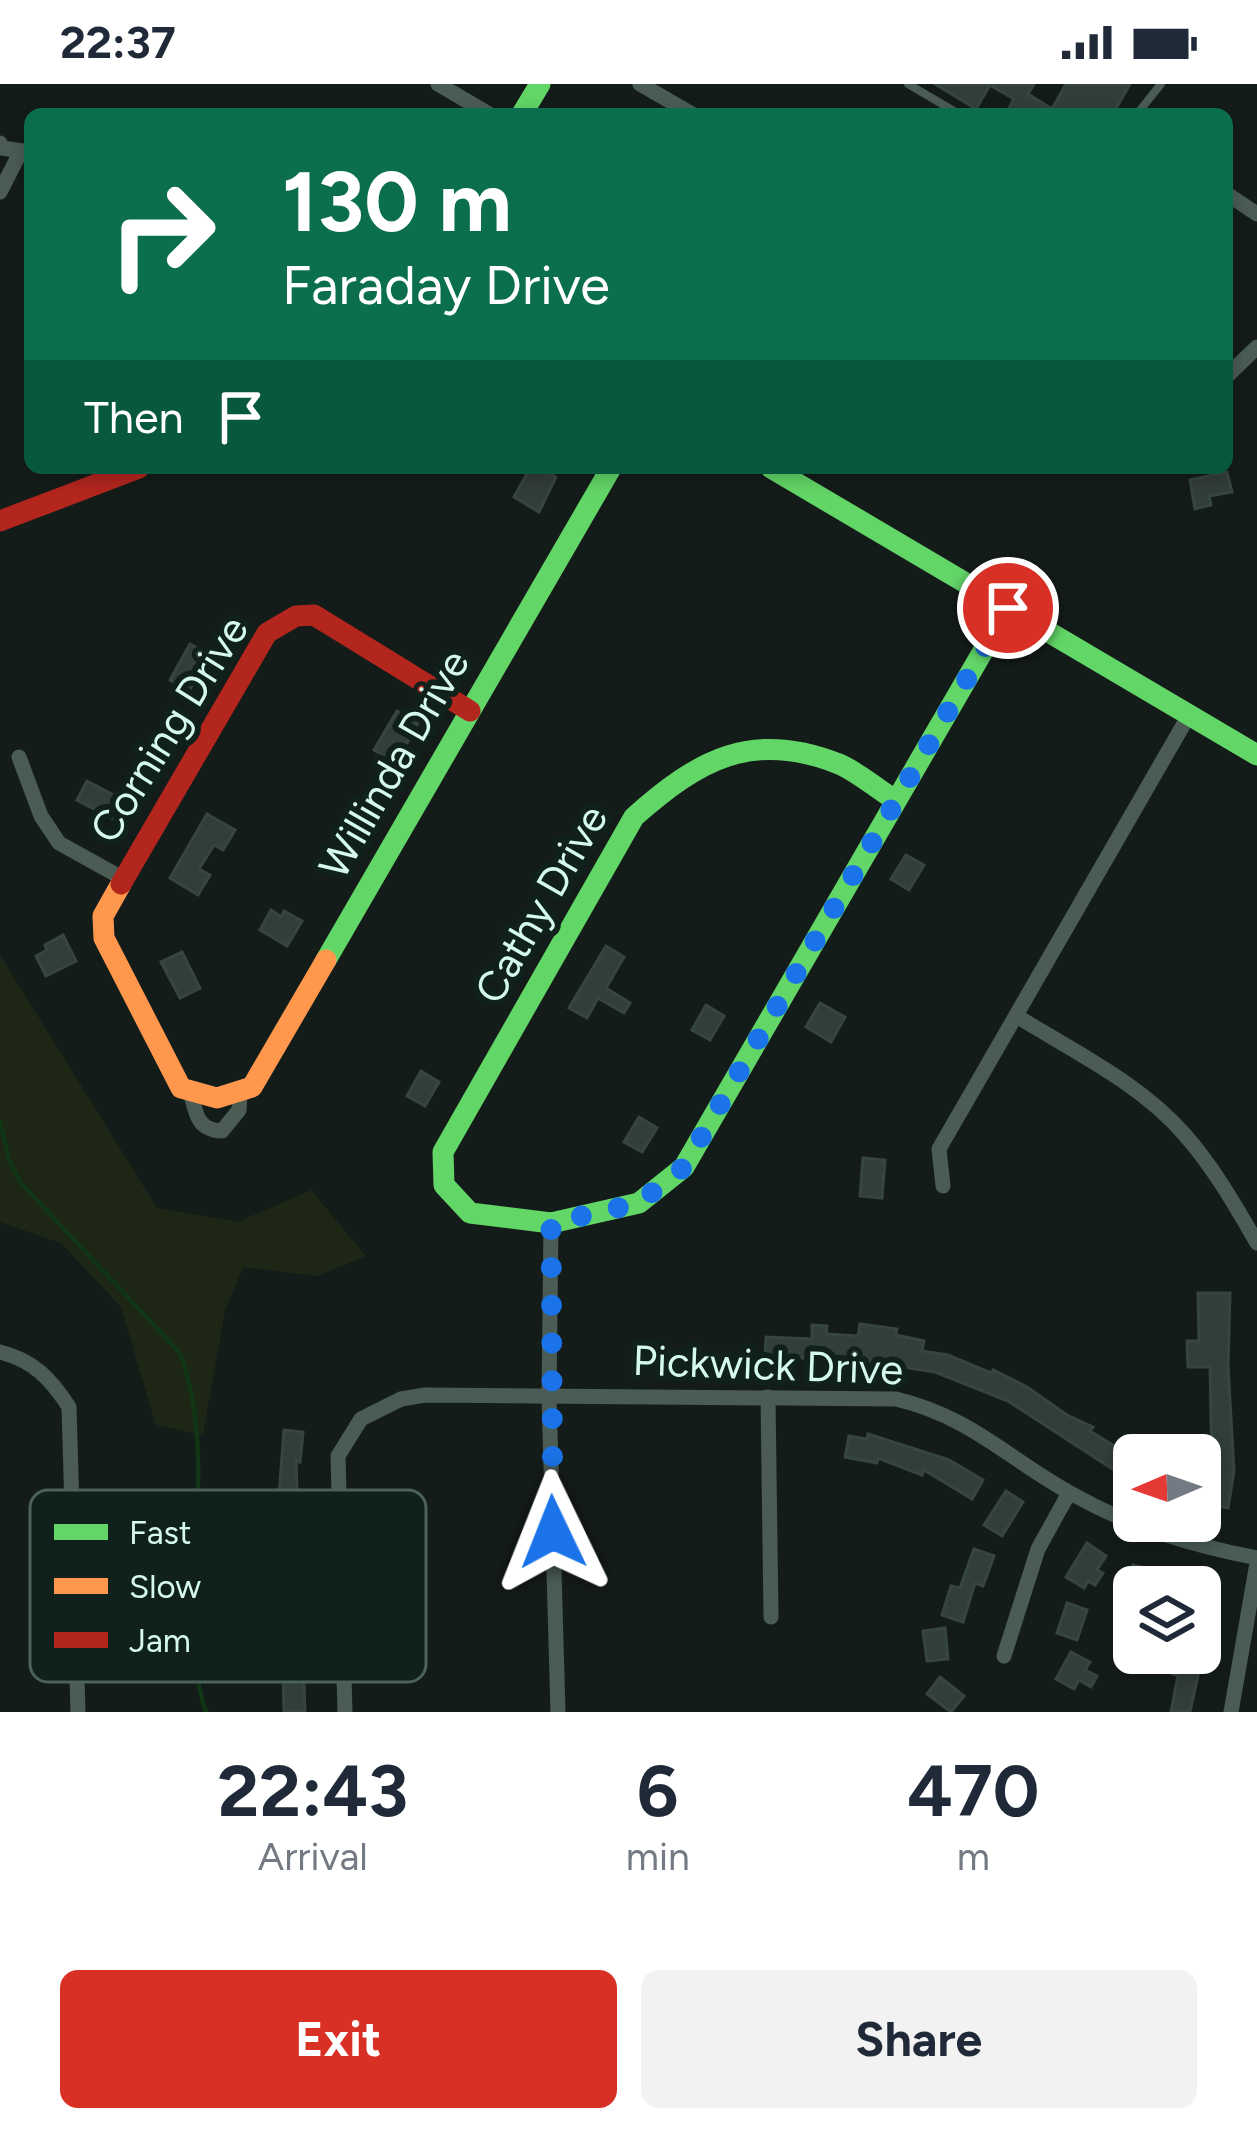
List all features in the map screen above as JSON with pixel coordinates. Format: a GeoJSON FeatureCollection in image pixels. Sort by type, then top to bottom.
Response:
{"type":"FeatureCollection","features":[{"type":"Feature","properties":{"kind":"street"},"geometry":{"type":"LineString","coordinates":[[438,84],[479,108]]}},
{"type":"Feature","properties":{"kind":"street"},"geometry":{"type":"LineString","coordinates":[[640,84],[682,108]]}},
{"type":"Feature","properties":{"kind":"street"},"geometry":{"type":"LineString","coordinates":[[0,192],[24,154]]}},
{"type":"Feature","properties":{"kind":"street"},"geometry":{"type":"LineString","coordinates":[[1233,370],[1257,347]]}},
{"type":"Feature","properties":{"kind":"street"},"geometry":{"type":"LineString","coordinates":[[0,521],[120,474]]}},
{"type":"Feature","properties":{"kind":"street","name":"Willinda Drive"},"geometry":{"type":"LineString","coordinates":[[191,1094],[201,1125],[208,1130],[222,1131],[239,1110],[240,1094],[252,1087],[608,474]]}},
{"type":"Feature","properties":{"kind":"street"},"geometry":{"type":"LineString","coordinates":[[781,474],[1257,755]]}},
{"type":"Feature","properties":{"kind":"street","name":"Cathy Drive"},"geometry":{"type":"LineString","coordinates":[[896,800],[841,765],[784,749],[729,753],[680,776],[634,817],[443,1152],[444,1185],[470,1213],[551,1223],[639,1203],[684,1167],[1008,608]]}},
{"type":"Feature","properties":{"kind":"street","name":"Corning Drive"},"geometry":{"type":"LineString","coordinates":[[191,1094],[181,1088],[104,938],[103,916],[267,633],[296,616],[314,615],[470,711]]}},
{"type":"Feature","properties":{"kind":"street"},"geometry":{"type":"LineString","coordinates":[[944,1186],[939,1149],[1189,715]]}},
{"type":"Feature","properties":{"kind":"street"},"geometry":{"type":"LineString","coordinates":[[19,757],[41,816],[59,843],[122,878]]}},
{"type":"Feature","properties":{"kind":"street"},"geometry":{"type":"LineString","coordinates":[[1018,1017],[1148,1100],[1182,1131],[1216,1172],[1257,1244]]}},
{"type":"Feature","properties":{"kind":"street"},"geometry":{"type":"LineString","coordinates":[[191,1094],[217,1100],[240,1094]]}},
{"type":"Feature","properties":{"kind":"street"},"geometry":{"type":"LineString","coordinates":[[551,1223],[549,1396],[558,1712]]}},
{"type":"Feature","properties":{"kind":"street"},"geometry":{"type":"LineString","coordinates":[[0,1352],[27,1360],[45,1375],[68,1407],[70,1490]]}},
{"type":"Feature","properties":{"kind":"street","name":"Pickwick Drive"},"geometry":{"type":"LineString","coordinates":[[339,1490],[338,1456],[361,1419],[400,1399],[425,1395],[896,1399],[964,1422],[1070,1493],[1133,1526],[1257,1560]]}},
{"type":"Feature","properties":{"kind":"street"},"geometry":{"type":"LineString","coordinates":[[768,1397],[771,1617]]}},
{"type":"Feature","properties":{"kind":"street"},"geometry":{"type":"LineString","coordinates":[[1004,1656],[1038,1549],[1070,1493]]}},
{"type":"Feature","properties":{"kind":"street"},"geometry":{"type":"LineString","coordinates":[[1231,1712],[1257,1560]]}},
{"type":"Feature","properties":{"kind":"street"},"geometry":{"type":"LineString","coordinates":[[76,1682],[77,1712]]}},
{"type":"Feature","properties":{"kind":"street","name":"Pickwick Drive"},"geometry":{"type":"LineString","coordinates":[[344,1682],[345,1712]]}},
{"type":"Feature","properties":{"kind":"lane"},"geometry":{"type":"LineString","coordinates":[[908,84],[949,108]]}},
{"type":"Feature","properties":{"kind":"lane"},"geometry":{"type":"LineString","coordinates":[[1142,108],[1161,84]]}},
{"type":"Feature","properties":{"kind":"green space"},"geometry":{"type":"Polygon","coordinates":[[[0,955],[157,1208],[238,1222],[311,1190],[366,1256],[317,1276],[243,1267],[225,1310],[203,1435],[156,1425],[121,1307],[61,1243],[0,1222],[0,955]]]}},
{"type":"Feature","properties":{"kind":"building"},"geometry":{"type":"Polygon","coordinates":[[[935,84],[1034,84],[1028,94],[1050,108],[1009,108],[1014,99],[990,85],[974,108],[935,84]]]}},
{"type":"Feature","properties":{"kind":"building"},"geometry":{"type":"Polygon","coordinates":[[[1066,84],[1130,84],[1116,108],[1053,108],[1066,84]]]}},
{"type":"Feature","properties":{"kind":"building"},"geometry":{"type":"Polygon","coordinates":[[[527,474],[556,477],[539,512],[514,497],[527,474]]]}},
{"type":"Feature","properties":{"kind":"building"},"geometry":{"type":"Polygon","coordinates":[[[1228,474],[1232,492],[1209,496],[1211,505],[1195,509],[1190,480],[1228,474]]]}},
{"type":"Feature","properties":{"kind":"building"},"geometry":{"type":"Polygon","coordinates":[[[190,644],[209,655],[189,691],[170,680],[190,644]]]}},
{"type":"Feature","properties":{"kind":"building"},"geometry":{"type":"Polygon","coordinates":[[[397,711],[418,723],[396,763],[374,750],[397,711]]]}},
{"type":"Feature","properties":{"kind":"building"},"geometry":{"type":"Polygon","coordinates":[[[87,781],[123,800],[113,819],[77,800],[87,781]]]}},
{"type":"Feature","properties":{"kind":"building"},"geometry":{"type":"Polygon","coordinates":[[[207,814],[235,830],[223,850],[214,845],[199,869],[210,875],[198,895],[170,878],[207,814]]]}},
{"type":"Feature","properties":{"kind":"building"},"geometry":{"type":"Polygon","coordinates":[[[906,855],[924,865],[909,890],[891,879],[906,855]]]}},
{"type":"Feature","properties":{"kind":"building"},"geometry":{"type":"Polygon","coordinates":[[[271,910],[302,921],[287,946],[260,930],[271,910]]]}},
{"type":"Feature","properties":{"kind":"building"},"geometry":{"type":"Polygon","coordinates":[[[63,935],[76,961],[46,976],[36,956],[63,935]]]}},
{"type":"Feature","properties":{"kind":"building"},"geometry":{"type":"Polygon","coordinates":[[[606,946],[624,957],[606,988],[630,1003],[624,1013],[598,998],[587,1018],[569,1008],[606,946]]]}},
{"type":"Feature","properties":{"kind":"building"},"geometry":{"type":"Polygon","coordinates":[[[182,952],[200,988],[180,998],[161,962],[182,952]]]}},
{"type":"Feature","properties":{"kind":"building"},"geometry":{"type":"Polygon","coordinates":[[[820,1003],[845,1017],[831,1042],[806,1027],[820,1003]]]}},
{"type":"Feature","properties":{"kind":"building"},"geometry":{"type":"Polygon","coordinates":[[[706,1005],[724,1016],[710,1040],[692,1030],[706,1005]]]}},
{"type":"Feature","properties":{"kind":"building"},"geometry":{"type":"Polygon","coordinates":[[[421,1071],[439,1082],[425,1106],[407,1096],[421,1071]]]}},
{"type":"Feature","properties":{"kind":"building"},"geometry":{"type":"Polygon","coordinates":[[[639,1117],[657,1128],[642,1152],[624,1142],[639,1117]]]}},
{"type":"Feature","properties":{"kind":"building"},"geometry":{"type":"Polygon","coordinates":[[[863,1158],[885,1160],[882,1198],[860,1196],[863,1158]]]}},
{"type":"Feature","properties":{"kind":"building"},"geometry":{"type":"Polygon","coordinates":[[[1198,1293],[1230,1293],[1228,1366],[1234,1471],[1228,1508],[1221,1507],[1221,1434],[1211,1434],[1210,1367],[1188,1367],[1187,1341],[1199,1341],[1198,1293]]]}},
{"type":"Feature","properties":{"kind":"building"},"geometry":{"type":"Polygon","coordinates":[[[860,1324],[897,1329],[896,1335],[924,1341],[922,1351],[993,1370],[1027,1387],[1093,1427],[1090,1431],[1113,1445],[1113,1469],[1008,1401],[935,1372],[846,1358],[794,1358],[785,1363],[765,1359],[766,1337],[812,1339],[812,1325],[827,1326],[826,1334],[858,1336],[860,1324]]]}},
{"type":"Feature","properties":{"kind":"building"},"geometry":{"type":"Polygon","coordinates":[[[284,1430],[303,1432],[300,1462],[296,1461],[297,1490],[279,1490],[284,1430]]]}},
{"type":"Feature","properties":{"kind":"building"},"geometry":{"type":"Polygon","coordinates":[[[868,1434],[949,1460],[983,1480],[972,1499],[924,1470],[922,1475],[878,1458],[877,1463],[845,1457],[849,1436],[867,1439],[868,1434]]]}},
{"type":"Feature","properties":{"kind":"building"},"geometry":{"type":"Polygon","coordinates":[[[1006,1491],[1023,1502],[1002,1536],[984,1525],[1006,1491]]]}},
{"type":"Feature","properties":{"kind":"building"},"geometry":{"type":"Polygon","coordinates":[[[1087,1543],[1106,1556],[1095,1585],[1088,1581],[1084,1588],[1066,1577],[1087,1543]]]}},
{"type":"Feature","properties":{"kind":"building"},"geometry":{"type":"Polygon","coordinates":[[[974,1549],[994,1556],[983,1586],[975,1583],[963,1622],[942,1615],[951,1586],[960,1588],[974,1549]]]}},
{"type":"Feature","properties":{"kind":"building"},"geometry":{"type":"Polygon","coordinates":[[[1067,1603],[1087,1610],[1077,1640],[1057,1633],[1067,1603]]]}},
{"type":"Feature","properties":{"kind":"building"},"geometry":{"type":"Polygon","coordinates":[[[945,1628],[948,1659],[927,1661],[923,1631],[945,1628]]]}},
{"type":"Feature","properties":{"kind":"building"},"geometry":{"type":"Polygon","coordinates":[[[1071,1652],[1090,1662],[1085,1670],[1097,1676],[1091,1687],[1079,1680],[1074,1689],[1056,1679],[1071,1652]]]}},
{"type":"Feature","properties":{"kind":"building"},"geometry":{"type":"Polygon","coordinates":[[[1172,1674],[1198,1674],[1190,1712],[1171,1712],[1178,1675],[1172,1674]]]}},
{"type":"Feature","properties":{"kind":"building"},"geometry":{"type":"Polygon","coordinates":[[[940,1677],[964,1696],[951,1712],[927,1694],[940,1677]]]}},
{"type":"Feature","properties":{"kind":"building"},"geometry":{"type":"Polygon","coordinates":[[[283,1682],[304,1682],[305,1712],[284,1712],[283,1682]]]}},
{"type":"Feature","properties":{"kind":"waterway"},"geometry":{"type":"LineString","coordinates":[[0,1122],[20,1182],[180,1353],[195,1413],[198,1490]]}},
{"type":"Feature","properties":{"kind":"waterway"},"geometry":{"type":"LineString","coordinates":[[199,1682],[206,1712]]}},
{"type":"Feature","properties":{"kind":"traffic: fast"},"geometry":{"type":"LineString","coordinates":[[526,108],[540,84]]}},
{"type":"Feature","properties":{"kind":"traffic: fast"},"geometry":{"type":"LineString","coordinates":[[326,960],[608,474]]}},
{"type":"Feature","properties":{"kind":"traffic: fast"},"geometry":{"type":"LineString","coordinates":[[781,474],[1257,755]]}},
{"type":"Feature","properties":{"kind":"traffic: fast"},"geometry":{"type":"LineString","coordinates":[[895,800],[839,764],[808,754],[753,750],[704,766],[634,817],[443,1152],[444,1185],[470,1213],[551,1223],[639,1203],[684,1167],[1008,608]]}},
{"type":"Feature","properties":{"kind":"traffic: slow"},"geometry":{"type":"LineString","coordinates":[[121,884],[103,916],[104,938],[181,1088],[217,1098],[252,1087],[326,960]]}},
{"type":"Feature","properties":{"kind":"traffic: jam"},"geometry":{"type":"LineString","coordinates":[[0,521],[123,474]]}},
{"type":"Feature","properties":{"kind":"traffic: jam"},"geometry":{"type":"LineString","coordinates":[[121,884],[267,633],[296,616],[314,615],[470,711]]}},
{"type":"Feature","properties":{"kind":"route"},"geometry":{"type":"LineString","coordinates":[[553,1532],[551,1223],[639,1203],[684,1167],[1008,608]]}}]}
